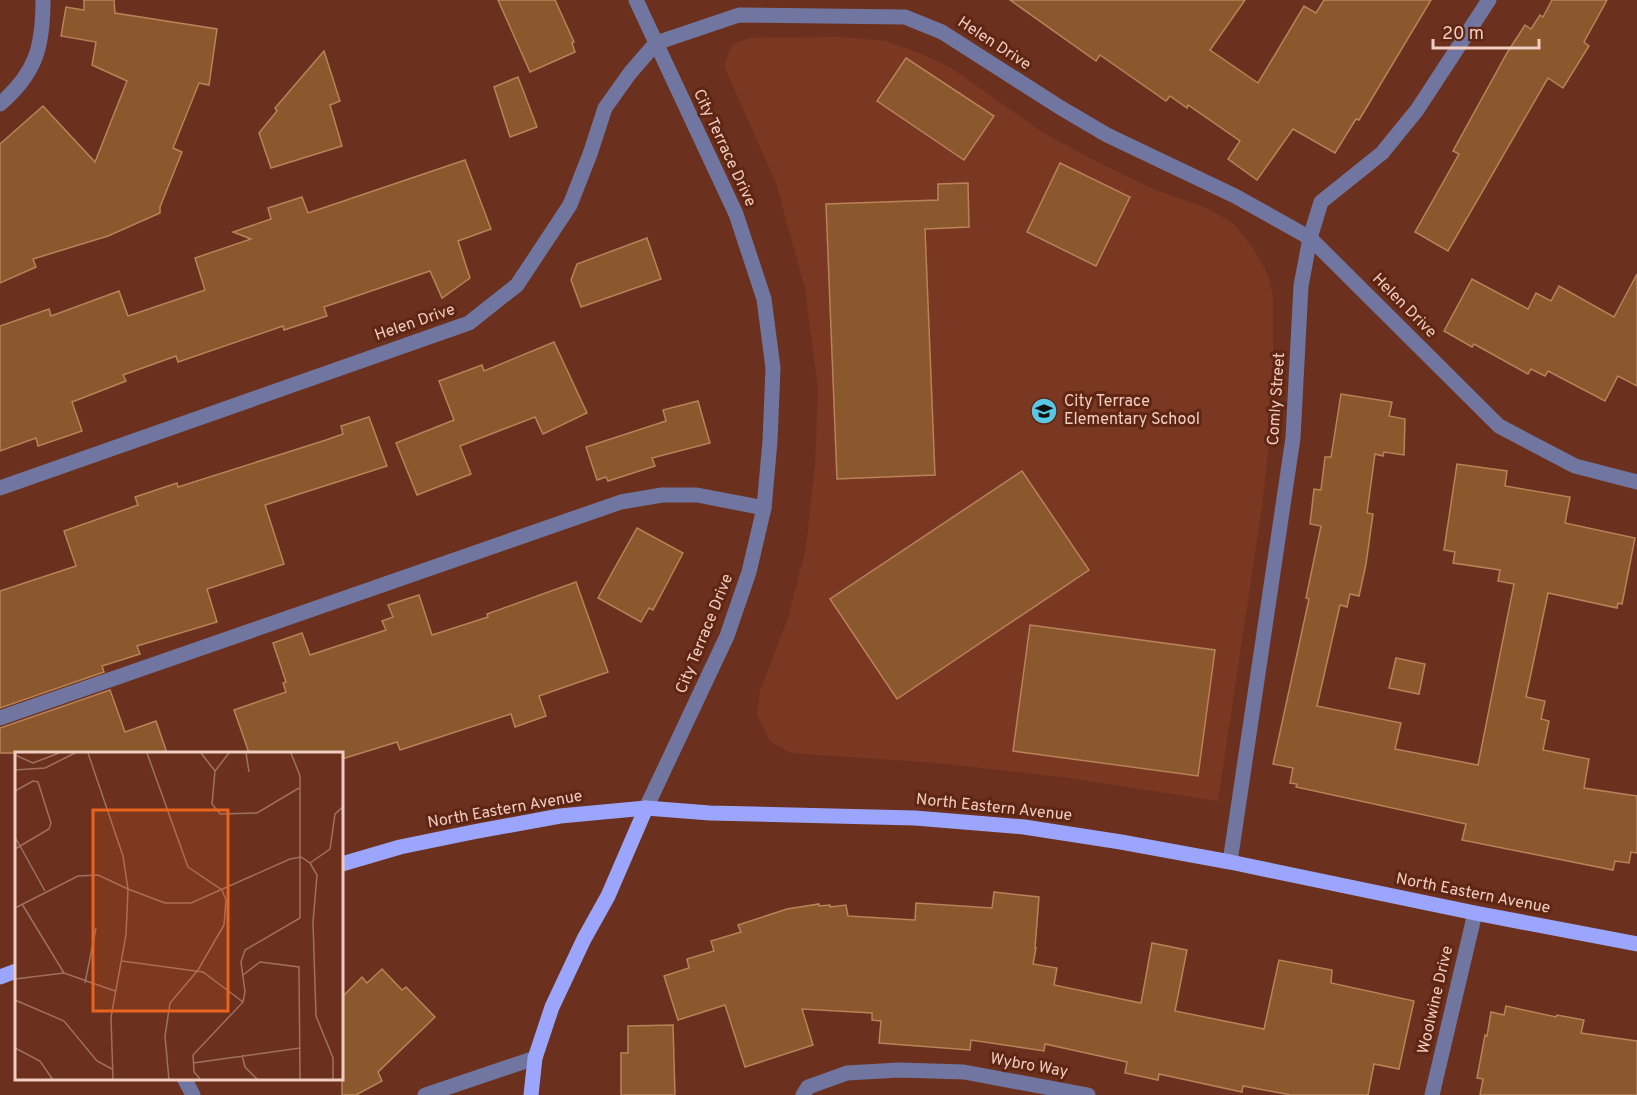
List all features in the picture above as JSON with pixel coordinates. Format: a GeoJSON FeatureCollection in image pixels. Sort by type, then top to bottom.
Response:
{"type":"FeatureCollection","features":[{"type":"Feature","properties":{"kind":"main road","name":"North Eastern Avenue"},"geometry":{"type":"LineString","coordinates":[[344,863],[400,847],[560,816],[646,808],[710,813],[915,818],[1013,826],[1230,861],[1475,913],[1637,944]]}},
{"type":"Feature","properties":{"kind":"main road","name":"City Terrace Drive"},"geometry":{"type":"LineString","coordinates":[[531,1095],[535,1058],[552,1007],[584,939],[608,896],[646,808]]}},
{"type":"Feature","properties":{"kind":"main road"},"geometry":{"type":"LineString","coordinates":[[0,977],[15,971]]}},
{"type":"Feature","properties":{"kind":"street"},"geometry":{"type":"LineString","coordinates":[[0,104],[18,89],[34,63],[43,29],[43,0]]}},
{"type":"Feature","properties":{"kind":"street","name":"City Terrace Drive"},"geometry":{"type":"LineString","coordinates":[[636,0],[736,214],[764,299],[773,368],[764,508],[749,572],[727,636],[646,808]]}},
{"type":"Feature","properties":{"kind":"street","name":"Comly Street"},"geometry":{"type":"LineString","coordinates":[[1230,861],[1293,438],[1301,286],[1310,238],[1321,202],[1382,153],[1417,111],[1490,0]]}},
{"type":"Feature","properties":{"kind":"street","name":"Helen Drive"},"geometry":{"type":"LineString","coordinates":[[0,488],[469,323],[517,285],[570,205],[605,108],[630,73],[656,43],[739,15],[904,17],[942,32],[1107,135],[1235,195],[1310,238],[1499,426],[1575,466],[1637,482]]}},
{"type":"Feature","properties":{"kind":"street"},"geometry":{"type":"LineString","coordinates":[[0,718],[621,502],[662,495],[697,495],[764,508]]}},
{"type":"Feature","properties":{"kind":"street","name":"Woolwine Drive"},"geometry":{"type":"LineString","coordinates":[[1432,1095],[1475,913]]}},
{"type":"Feature","properties":{"kind":"street"},"geometry":{"type":"LineString","coordinates":[[425,1095],[535,1058]]}},
{"type":"Feature","properties":{"kind":"street","name":"Wybro Way"},"geometry":{"type":"LineString","coordinates":[[803,1095],[808,1087],[847,1073],[899,1070],[964,1072],[1088,1095]]}},
{"type":"Feature","properties":{"kind":"street"},"geometry":{"type":"LineString","coordinates":[[185,1080],[193,1095]]}},
{"type":"Feature","properties":{"kind":"shaded area","name":"City Terrace Elementary School"},"geometry":{"type":"Polygon","coordinates":[[[842,37],[885,41],[920,53],[951,68],[1042,132],[1090,158],[1153,189],[1209,209],[1235,225],[1253,248],[1268,275],[1273,297],[1270,433],[1262,506],[1218,801],[1062,777],[937,763],[791,753],[770,741],[757,715],[760,691],[788,618],[806,547],[815,465],[818,389],[805,289],[776,183],[724,66],[732,44],[750,38],[842,37]]]}},
{"type":"Feature","properties":{"kind":"building"},"geometry":{"type":"Polygon","coordinates":[[[84,0],[114,0],[115,13],[217,29],[209,85],[199,83],[173,148],[182,152],[160,207],[160,213],[108,236],[33,259],[36,267],[0,283],[0,144],[43,106],[95,162],[127,81],[92,65],[96,42],[61,36],[66,7],[84,10],[84,0]]]}},
{"type":"Feature","properties":{"kind":"building"},"geometry":{"type":"Polygon","coordinates":[[[498,0],[555,0],[574,42],[572,43],[575,52],[530,72],[498,0]]]}},
{"type":"Feature","properties":{"kind":"building"},"geometry":{"type":"Polygon","coordinates":[[[1010,0],[1245,0],[1210,50],[1258,83],[1304,6],[1316,13],[1324,0],[1431,0],[1359,120],[1356,119],[1335,153],[1293,129],[1257,180],[1228,159],[1240,141],[1188,105],[1187,108],[1170,96],[1166,101],[1100,55],[1096,61],[1010,0]]]}},
{"type":"Feature","properties":{"kind":"building"},"geometry":{"type":"Polygon","coordinates":[[[1552,0],[1607,0],[1584,42],[1589,46],[1563,88],[1548,78],[1448,251],[1415,232],[1459,154],[1453,151],[1507,53],[1525,25],[1531,29],[1540,15],[1543,17],[1552,0]]]}},
{"type":"Feature","properties":{"kind":"building"},"geometry":{"type":"Polygon","coordinates":[[[324,51],[340,101],[330,105],[342,146],[271,168],[259,133],[277,111],[275,108],[324,51]]]}},
{"type":"Feature","properties":{"kind":"building"},"geometry":{"type":"Polygon","coordinates":[[[906,58],[994,116],[964,160],[877,101],[906,58]]]}},
{"type":"Feature","properties":{"kind":"building"},"geometry":{"type":"Polygon","coordinates":[[[518,77],[537,127],[510,137],[494,87],[518,77]]]}},
{"type":"Feature","properties":{"kind":"building"},"geometry":{"type":"Polygon","coordinates":[[[465,160],[491,229],[458,241],[470,278],[442,298],[430,271],[324,307],[327,316],[284,330],[283,326],[178,362],[176,356],[123,375],[126,381],[72,402],[82,431],[38,446],[36,438],[0,451],[0,326],[49,309],[51,316],[119,291],[128,316],[205,290],[195,258],[251,239],[233,232],[271,219],[268,208],[302,197],[308,213],[465,160]]]}},
{"type":"Feature","properties":{"kind":"building"},"geometry":{"type":"Polygon","coordinates":[[[1060,163],[1130,197],[1096,266],[1027,232],[1060,163]]]}},
{"type":"Feature","properties":{"kind":"building"},"geometry":{"type":"Polygon","coordinates":[[[968,183],[969,227],[925,229],[935,475],[837,479],[826,204],[938,200],[938,184],[968,183]]]}},
{"type":"Feature","properties":{"kind":"building"},"geometry":{"type":"Polygon","coordinates":[[[647,238],[661,279],[581,307],[571,280],[577,264],[647,238]]]}},
{"type":"Feature","properties":{"kind":"building"},"geometry":{"type":"Polygon","coordinates":[[[1637,274],[1637,386],[1618,376],[1605,401],[1548,371],[1545,376],[1531,369],[1528,374],[1474,344],[1472,347],[1444,331],[1472,279],[1528,309],[1536,293],[1551,301],[1559,286],[1614,317],[1637,274]]]}},
{"type":"Feature","properties":{"kind":"building"},"geometry":{"type":"Polygon","coordinates":[[[554,342],[587,413],[543,434],[535,417],[460,446],[471,474],[417,495],[396,443],[454,420],[439,381],[482,365],[484,371],[554,342]]]}},
{"type":"Feature","properties":{"kind":"building"},"geometry":{"type":"Polygon","coordinates":[[[1341,394],[1392,402],[1389,416],[1405,419],[1404,455],[1384,452],[1383,456],[1375,454],[1367,513],[1373,514],[1359,596],[1350,594],[1347,607],[1340,605],[1317,706],[1401,723],[1395,749],[1478,765],[1514,584],[1498,581],[1500,570],[1453,563],[1455,552],[1444,550],[1457,464],[1507,471],[1505,486],[1570,497],[1565,523],[1635,538],[1622,604],[1618,603],[1617,608],[1548,593],[1526,697],[1545,701],[1541,719],[1549,721],[1543,750],[1589,759],[1584,788],[1637,796],[1637,853],[1631,852],[1629,863],[1615,861],[1613,870],[1462,840],[1466,824],[1296,787],[1297,784],[1290,783],[1293,768],[1273,764],[1309,599],[1306,598],[1321,526],[1310,524],[1314,489],[1321,490],[1325,457],[1331,457],[1341,394]]]}},
{"type":"Feature","properties":{"kind":"building"},"geometry":{"type":"Polygon","coordinates":[[[698,401],[710,443],[652,458],[655,466],[608,481],[606,477],[597,480],[586,447],[666,421],[663,410],[698,401]]]}},
{"type":"Feature","properties":{"kind":"building"},"geometry":{"type":"Polygon","coordinates":[[[369,417],[387,466],[265,505],[284,564],[207,589],[217,622],[137,646],[140,654],[102,666],[104,672],[0,708],[0,591],[76,566],[64,531],[138,505],[135,497],[177,483],[178,487],[326,440],[343,434],[341,426],[369,417]]]}},
{"type":"Feature","properties":{"kind":"building"},"geometry":{"type":"Polygon","coordinates":[[[1022,471],[1089,570],[897,699],[830,599],[1022,471]]]}},
{"type":"Feature","properties":{"kind":"building"},"geometry":{"type":"Polygon","coordinates":[[[637,528],[683,553],[653,610],[649,608],[641,622],[598,598],[637,528]]]}},
{"type":"Feature","properties":{"kind":"building"},"geometry":{"type":"Polygon","coordinates":[[[576,582],[608,672],[539,696],[546,716],[515,727],[511,714],[400,750],[397,742],[344,758],[344,752],[249,752],[234,710],[286,692],[283,683],[286,682],[273,643],[302,633],[310,655],[386,630],[382,621],[393,617],[388,605],[419,595],[432,635],[488,617],[487,614],[576,582]]]}},
{"type":"Feature","properties":{"kind":"building"},"geometry":{"type":"Polygon","coordinates":[[[1030,625],[1215,650],[1198,776],[1013,751],[1030,625]]]}},
{"type":"Feature","properties":{"kind":"building"},"geometry":{"type":"Polygon","coordinates":[[[1396,658],[1425,664],[1419,694],[1389,688],[1396,658]]]}},
{"type":"Feature","properties":{"kind":"building"},"geometry":{"type":"Polygon","coordinates":[[[110,690],[125,732],[156,721],[167,752],[0,753],[0,728],[110,690]]]}},
{"type":"Feature","properties":{"kind":"building"},"geometry":{"type":"Polygon","coordinates":[[[994,892],[1039,897],[1033,964],[1057,968],[1054,985],[1141,1003],[1152,943],[1187,950],[1175,1011],[1264,1029],[1279,960],[1332,970],[1331,983],[1414,1001],[1399,1069],[1374,1064],[1368,1095],[1291,1095],[1243,1086],[1242,1092],[1159,1074],[1158,1080],[1125,1073],[1127,1062],[1045,1044],[1044,1051],[971,1040],[970,1050],[879,1043],[881,1021],[872,1020],[872,1013],[802,1009],[813,1045],[745,1067],[725,1005],[678,1020],[664,976],[689,968],[687,959],[714,951],[711,941],[741,932],[738,925],[787,909],[819,904],[819,906],[830,905],[830,907],[846,905],[848,916],[915,920],[916,903],[992,908],[994,892]]]}},
{"type":"Feature","properties":{"kind":"building"},"geometry":{"type":"Polygon","coordinates":[[[382,969],[402,990],[406,987],[435,1017],[378,1072],[382,1081],[356,1095],[342,1095],[344,995],[362,977],[367,983],[382,969]]]}},
{"type":"Feature","properties":{"kind":"building"},"geometry":{"type":"Polygon","coordinates":[[[1506,1006],[1556,1017],[1557,1015],[1584,1020],[1581,1033],[1637,1041],[1637,1095],[1480,1095],[1483,1079],[1477,1078],[1491,1012],[1504,1015],[1506,1006]]]}},
{"type":"Feature","properties":{"kind":"building"},"geometry":{"type":"Polygon","coordinates":[[[673,1025],[675,1095],[621,1095],[621,1053],[628,1053],[628,1026],[673,1025]]]}},
{"type":"Feature","properties":{"kind":"place","name":"City Terrace Elementary School"},"geometry":{"type":"Point","coordinates":[1044,411]}}]}
